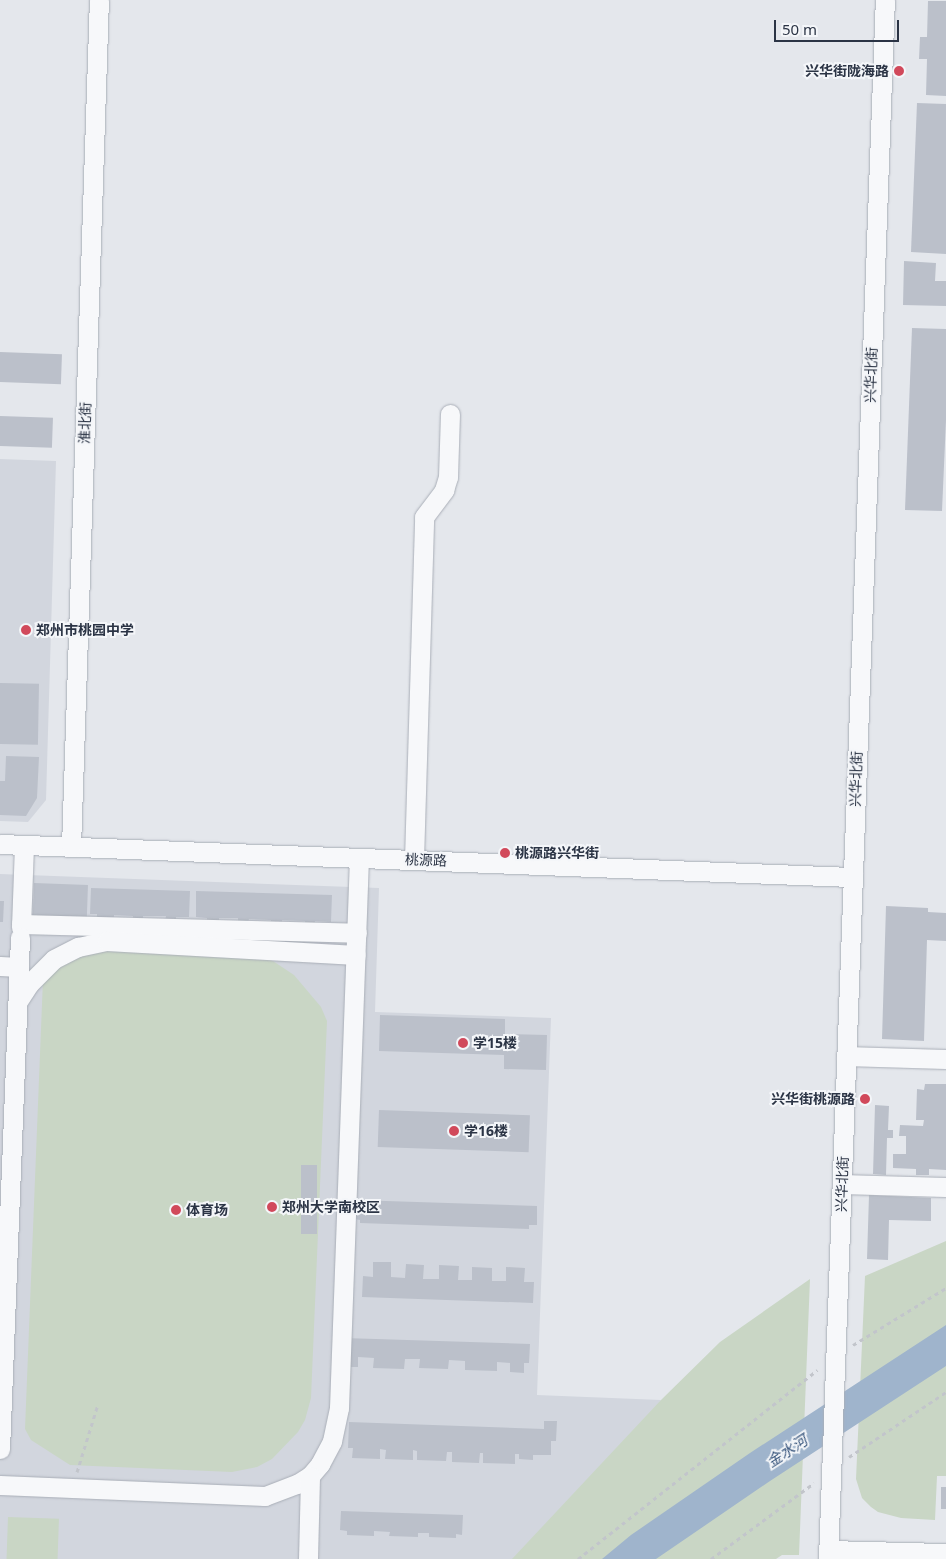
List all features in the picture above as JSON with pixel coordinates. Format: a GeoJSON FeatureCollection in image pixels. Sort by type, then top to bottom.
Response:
{"type":"FeatureCollection","features":[{"type":"Feature","properties":{"kind":"street","name":"淮北街"},"geometry":{"type":"LineString","coordinates":[[70,847],[99,0]]}},
{"type":"Feature","properties":{"kind":"street","name":"兴华北街"},"geometry":{"type":"LineString","coordinates":[[828,1554],[885,0]]}},
{"type":"Feature","properties":{"kind":"street"},"geometry":{"type":"LineString","coordinates":[[414,860],[424,517],[444,490],[448,477],[450,414]]}},
{"type":"Feature","properties":{"kind":"street","name":"桃源路"},"geometry":{"type":"LineString","coordinates":[[0,844],[853,877]]}},
{"type":"Feature","properties":{"kind":"street"},"geometry":{"type":"LineString","coordinates":[[0,1449],[5,1213],[20,967],[24,845]]}},
{"type":"Feature","properties":{"kind":"street"},"geometry":{"type":"LineString","coordinates":[[0,1485],[265,1496],[297,1484],[310,1476],[320,1464],[332,1441],[340,1408],[359,858]]}},
{"type":"Feature","properties":{"kind":"street"},"geometry":{"type":"LineString","coordinates":[[21,929],[356,932]]}},
{"type":"Feature","properties":{"kind":"street"},"geometry":{"type":"LineString","coordinates":[[18,1001],[28,984],[54,959],[78,947],[107,941],[356,955]]}},
{"type":"Feature","properties":{"kind":"street"},"geometry":{"type":"LineString","coordinates":[[0,966],[20,967]]}},
{"type":"Feature","properties":{"kind":"street"},"geometry":{"type":"LineString","coordinates":[[846,1056],[946,1059]]}},
{"type":"Feature","properties":{"kind":"street"},"geometry":{"type":"LineString","coordinates":[[842,1184],[946,1187]]}},
{"type":"Feature","properties":{"kind":"street"},"geometry":{"type":"LineString","coordinates":[[308,1559],[310,1476]]}},
{"type":"Feature","properties":{"kind":"street"},"geometry":{"type":"LineString","coordinates":[[828,1554],[946,1553]]}},
{"type":"Feature","properties":{"kind":"path"},"geometry":{"type":"LineString","coordinates":[[578,1559],[835,1364],[946,1288]]}},
{"type":"Feature","properties":{"kind":"path"},"geometry":{"type":"LineString","coordinates":[[711,1559],[831,1465],[946,1392]]}},
{"type":"Feature","properties":{"kind":"path"},"geometry":{"type":"LineString","coordinates":[[76,1488],[78,1466],[98,1404]]}},
{"type":"Feature","properties":{"kind":"shaded area","name":"郑州市桃园中学"},"geometry":{"type":"Polygon","coordinates":[[[0,459],[56,461],[46,800],[28,822],[0,821],[0,459]]]}},
{"type":"Feature","properties":{"kind":"shaded area","name":"郑州大学南校区"},"geometry":{"type":"Polygon","coordinates":[[[0,874],[379,888],[375,1012],[551,1018],[537,1395],[661,1400],[553,1559],[0,1559],[0,874]]]}},
{"type":"Feature","properties":{"kind":"green space","name":"体育场"},"geometry":{"type":"Polygon","coordinates":[[[104,949],[264,955],[294,975],[321,1007],[327,1021],[311,1398],[305,1420],[298,1432],[272,1459],[257,1467],[232,1472],[70,1465],[31,1440],[25,1429],[43,979],[69,956],[104,949]]]}},
{"type":"Feature","properties":{"kind":"green space"},"geometry":{"type":"Polygon","coordinates":[[[946,1241],[946,1476],[937,1476],[935,1520],[901,1518],[878,1512],[871,1507],[862,1498],[856,1479],[865,1276],[946,1241]]]}},
{"type":"Feature","properties":{"kind":"green space"},"geometry":{"type":"Polygon","coordinates":[[[810,1279],[799,1555],[782,1555],[776,1559],[512,1559],[661,1400],[720,1342],[810,1279]]]}},
{"type":"Feature","properties":{"kind":"green space"},"geometry":{"type":"Polygon","coordinates":[[[8,1517],[59,1519],[58,1559],[7,1559],[8,1517]]]}},
{"type":"Feature","properties":{"kind":"water","name":"金水河"},"geometry":{"type":"Polygon","coordinates":[[[946,1325],[946,1366],[770,1481],[656,1559],[602,1559],[631,1535],[750,1453],[946,1325]]]}},
{"type":"Feature","properties":{"kind":"building"},"geometry":{"type":"Polygon","coordinates":[[[928,1],[946,1],[946,96],[926,95],[927,59],[919,59],[920,37],[927,37],[928,1]]]}},
{"type":"Feature","properties":{"kind":"building"},"geometry":{"type":"Polygon","coordinates":[[[917,103],[946,104],[946,254],[911,252],[917,103]]]}},
{"type":"Feature","properties":{"kind":"building"},"geometry":{"type":"Polygon","coordinates":[[[904,261],[936,263],[935,281],[946,281],[946,306],[903,305],[904,261]]]}},
{"type":"Feature","properties":{"kind":"building"},"geometry":{"type":"Polygon","coordinates":[[[912,328],[946,329],[946,420],[942,511],[905,510],[912,328]]]}},
{"type":"Feature","properties":{"kind":"building"},"geometry":{"type":"Polygon","coordinates":[[[0,352],[62,354],[61,384],[0,382],[0,352]]]}},
{"type":"Feature","properties":{"kind":"building"},"geometry":{"type":"Polygon","coordinates":[[[0,416],[53,418],[52,448],[0,446],[0,416]]]}},
{"type":"Feature","properties":{"kind":"building"},"geometry":{"type":"Polygon","coordinates":[[[0,683],[39,684],[38,745],[0,744],[0,683]]]}},
{"type":"Feature","properties":{"kind":"building"},"geometry":{"type":"Polygon","coordinates":[[[6,756],[39,757],[37,798],[26,816],[0,815],[0,781],[5,781],[6,756]]]}},
{"type":"Feature","properties":{"kind":"building"},"geometry":{"type":"Polygon","coordinates":[[[34,883],[88,885],[87,925],[33,923],[34,883]]]}},
{"type":"Feature","properties":{"kind":"building"},"geometry":{"type":"Polygon","coordinates":[[[91,888],[190,891],[189,917],[176,917],[176,921],[165,921],[166,916],[143,916],[143,920],[133,920],[133,916],[114,915],[114,919],[97,919],[97,914],[90,914],[91,888]]]}},
{"type":"Feature","properties":{"kind":"building"},"geometry":{"type":"Polygon","coordinates":[[[196,891],[332,895],[331,922],[315,921],[315,924],[305,924],[305,921],[282,920],[282,923],[271,923],[271,920],[249,919],[248,922],[238,922],[238,918],[219,918],[219,921],[207,921],[207,918],[196,917],[196,891]]]}},
{"type":"Feature","properties":{"kind":"building"},"geometry":{"type":"Polygon","coordinates":[[[0,901],[4,901],[3,922],[0,922],[0,901]]]}},
{"type":"Feature","properties":{"kind":"building"},"geometry":{"type":"Polygon","coordinates":[[[886,906],[928,908],[928,912],[946,913],[946,941],[927,940],[924,1041],[882,1039],[886,906]]]}},
{"type":"Feature","properties":{"kind":"building","name":"学15楼"},"geometry":{"type":"Polygon","coordinates":[[[380,1015],[505,1019],[505,1034],[547,1035],[546,1070],[504,1069],[504,1055],[379,1051],[380,1015]]]}},
{"type":"Feature","properties":{"kind":"building"},"geometry":{"type":"Polygon","coordinates":[[[925,1084],[946,1084],[946,1170],[929,1169],[929,1175],[916,1175],[916,1169],[893,1168],[893,1154],[906,1154],[906,1136],[899,1136],[900,1125],[923,1126],[924,1120],[916,1120],[917,1089],[924,1090],[925,1084]]]}},
{"type":"Feature","properties":{"kind":"building"},"geometry":{"type":"Polygon","coordinates":[[[875,1105],[889,1106],[888,1130],[893,1130],[893,1138],[887,1138],[886,1175],[873,1174],[875,1105]]]}},
{"type":"Feature","properties":{"kind":"building","name":"学16楼"},"geometry":{"type":"Polygon","coordinates":[[[379,1110],[530,1115],[529,1152],[378,1147],[379,1110]]]}},
{"type":"Feature","properties":{"kind":"building"},"geometry":{"type":"Polygon","coordinates":[[[301,1165],[317,1165],[317,1234],[301,1234],[301,1165]]]}},
{"type":"Feature","properties":{"kind":"building"},"geometry":{"type":"Polygon","coordinates":[[[869,1195],[931,1198],[931,1221],[889,1220],[888,1260],[867,1259],[869,1195]]]}},
{"type":"Feature","properties":{"kind":"building"},"geometry":{"type":"Polygon","coordinates":[[[355,1200],[537,1206],[537,1225],[529,1225],[529,1229],[360,1223],[360,1220],[354,1219],[355,1200]]]}},
{"type":"Feature","properties":{"kind":"building"},"geometry":{"type":"Polygon","coordinates":[[[373,1262],[391,1262],[391,1277],[405,1278],[406,1264],[424,1265],[423,1279],[439,1279],[439,1265],[459,1266],[458,1280],[472,1280],[472,1267],[492,1268],[492,1281],[506,1281],[506,1267],[525,1268],[524,1282],[534,1282],[533,1303],[362,1297],[363,1276],[373,1277],[373,1262]]]}},
{"type":"Feature","properties":{"kind":"building"},"geometry":{"type":"Polygon","coordinates":[[[344,1338],[530,1344],[529,1363],[524,1363],[524,1373],[510,1372],[510,1363],[497,1362],[497,1371],[465,1370],[465,1361],[449,1360],[448,1369],[419,1368],[420,1359],[405,1359],[404,1369],[373,1368],[374,1358],[358,1357],[358,1367],[346,1367],[344,1338]]]}},
{"type":"Feature","properties":{"kind":"building"},"geometry":{"type":"Polygon","coordinates":[[[544,1421],[557,1421],[556,1441],[551,1441],[551,1455],[533,1455],[533,1460],[519,1459],[519,1454],[515,1454],[515,1464],[483,1463],[483,1453],[480,1453],[479,1463],[452,1462],[452,1452],[447,1452],[446,1461],[417,1460],[417,1451],[413,1450],[413,1460],[385,1459],[386,1450],[380,1449],[380,1459],[352,1458],[353,1448],[348,1448],[349,1422],[544,1429],[544,1421]]]}},
{"type":"Feature","properties":{"kind":"building"},"geometry":{"type":"Polygon","coordinates":[[[941,1487],[946,1487],[946,1509],[941,1509],[941,1487]]]}},
{"type":"Feature","properties":{"kind":"building"},"geometry":{"type":"Polygon","coordinates":[[[341,1511],[463,1515],[462,1535],[456,1534],[456,1538],[429,1537],[429,1533],[418,1533],[418,1537],[389,1536],[390,1532],[374,1531],[374,1536],[347,1535],[347,1531],[340,1530],[341,1511]]]}},
{"type":"Feature","properties":{"kind":"place","name":"兴华街陇海路"},"geometry":{"type":"Point","coordinates":[899,71]}},
{"type":"Feature","properties":{"kind":"place","name":"郑州市桃园中学"},"geometry":{"type":"Point","coordinates":[26,630]}},
{"type":"Feature","properties":{"kind":"place","name":"桃源路兴华街"},"geometry":{"type":"Point","coordinates":[505,853]}},
{"type":"Feature","properties":{"kind":"place","name":"学15楼"},"geometry":{"type":"Point","coordinates":[463,1043]}},
{"type":"Feature","properties":{"kind":"place","name":"兴华街桃源路"},"geometry":{"type":"Point","coordinates":[865,1099]}},
{"type":"Feature","properties":{"kind":"place","name":"学16楼"},"geometry":{"type":"Point","coordinates":[454,1131]}},
{"type":"Feature","properties":{"kind":"place","name":"郑州大学南校区"},"geometry":{"type":"Point","coordinates":[272,1207]}},
{"type":"Feature","properties":{"kind":"place","name":"体育场"},"geometry":{"type":"Point","coordinates":[176,1210]}}]}
